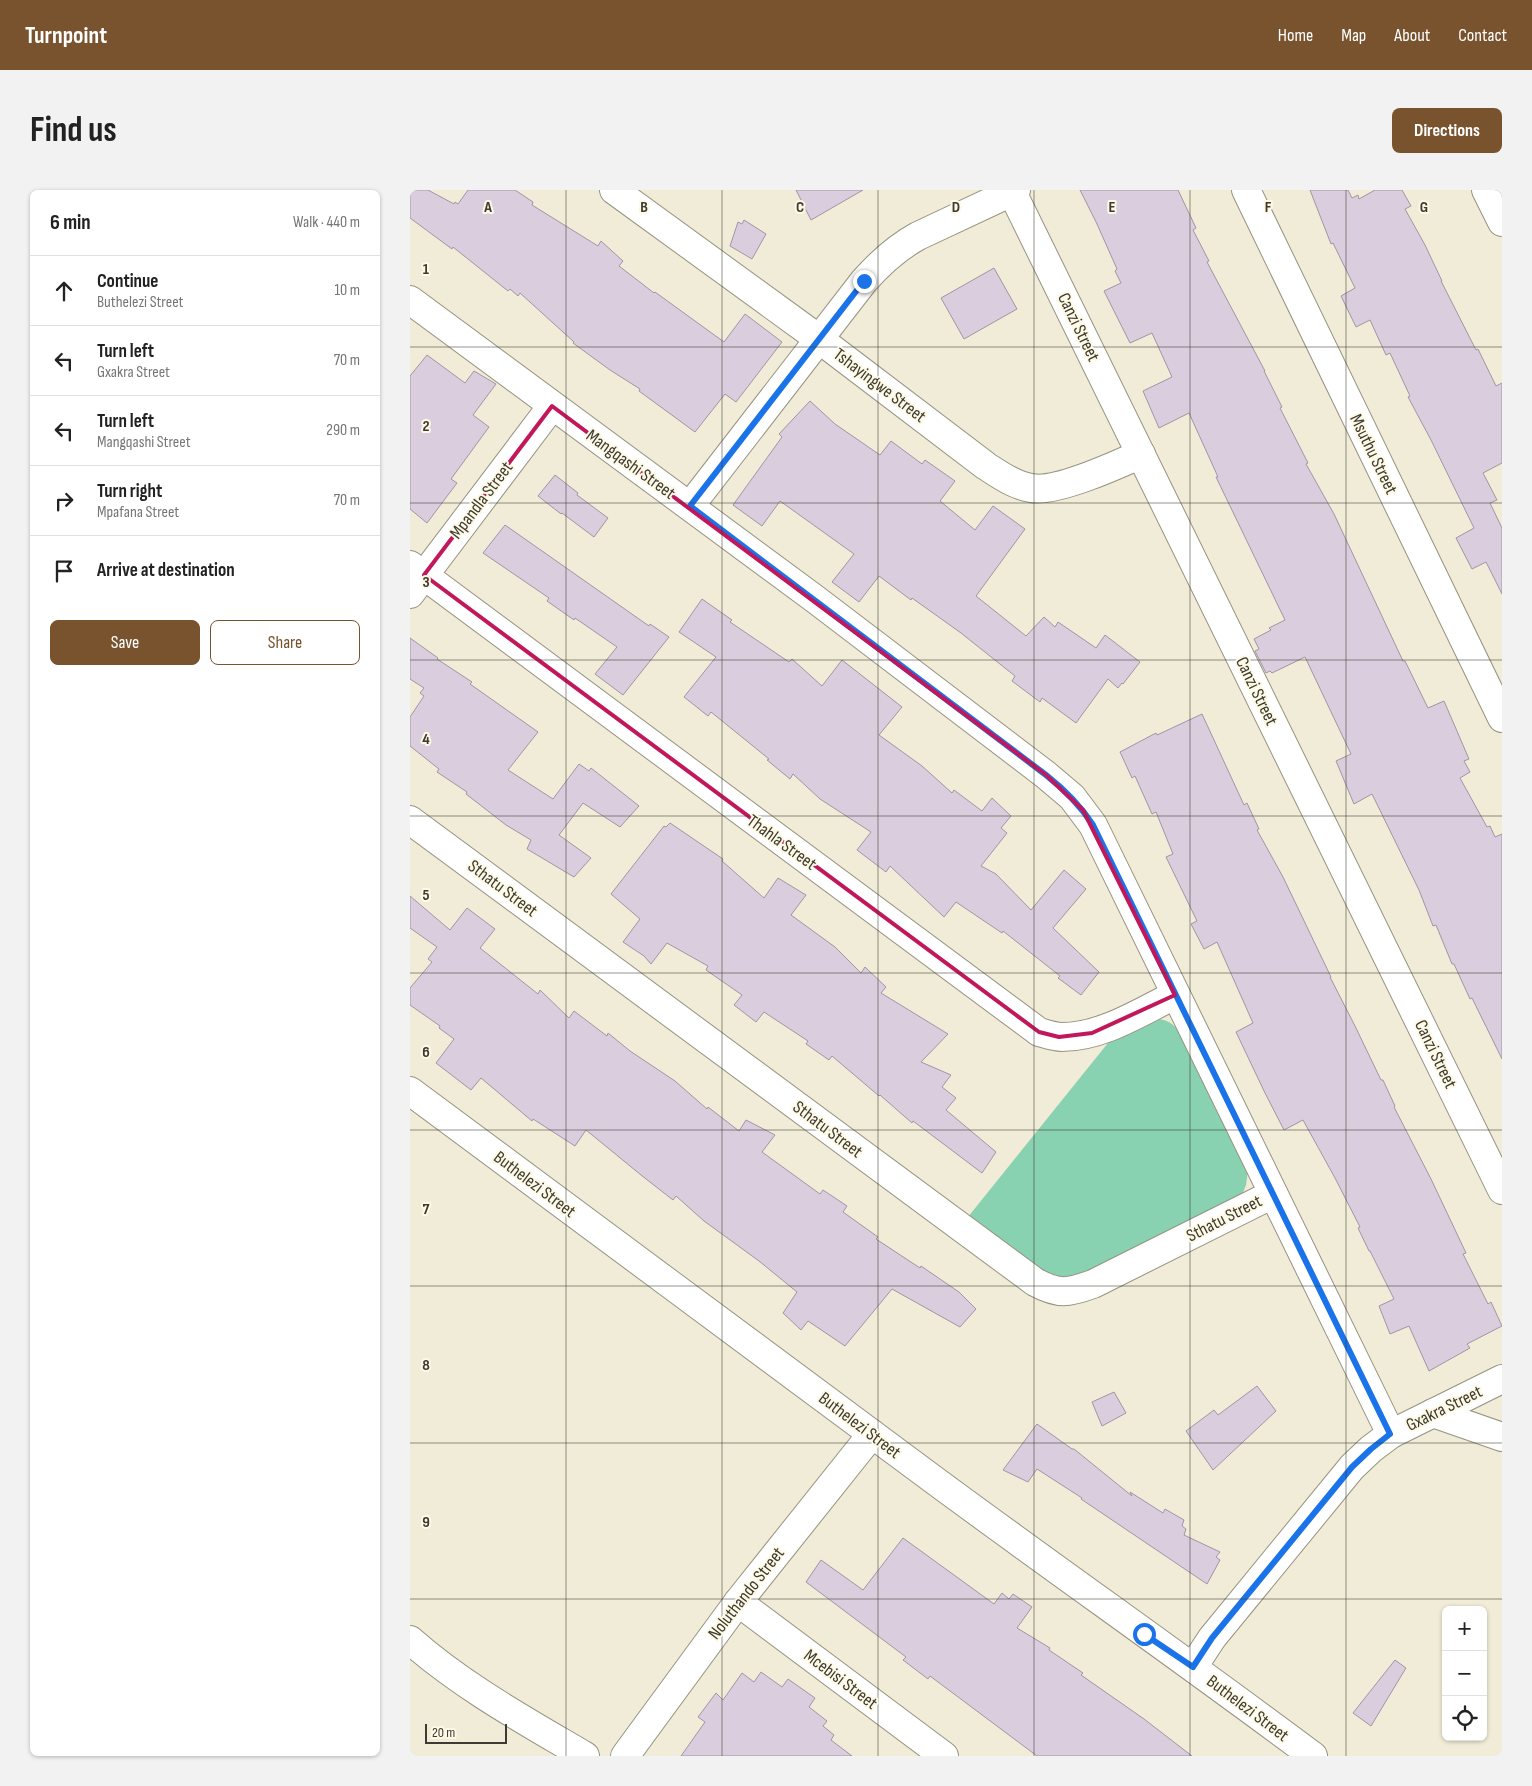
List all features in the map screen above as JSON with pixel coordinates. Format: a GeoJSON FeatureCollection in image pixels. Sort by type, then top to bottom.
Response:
{"type":"FeatureCollection","features":[{"type":"Feature","properties":{"kind":"street","name":"Tshayingwe Street"},"geometry":{"type":"LineString","coordinates":[[614,190],[819,339],[986,466],[1018,485],[1032,489],[1048,488],[1070,482],[1141,454]]}},
{"type":"Feature","properties":{"kind":"street","name":"Msuthu Street"},"geometry":{"type":"LineString","coordinates":[[1246,190],[1502,718]]}},
{"type":"Feature","properties":{"kind":"street"},"geometry":{"type":"LineString","coordinates":[[1486,190],[1502,222]]}},
{"type":"Feature","properties":{"kind":"street"},"geometry":{"type":"LineString","coordinates":[[690,506],[864,281],[886,258],[902,245],[1014,191]]}},
{"type":"Feature","properties":{"kind":"street","name":"Canzi Street"},"geometry":{"type":"LineString","coordinates":[[1014,191],[1502,1190]]}},
{"type":"Feature","properties":{"kind":"street","name":"Mangqashi Street"},"geometry":{"type":"LineString","coordinates":[[410,300],[838,617],[1046,775],[1072,797],[1093,825],[1390,1434]]}},
{"type":"Feature","properties":{"kind":"street","name":"Mpandla Street"},"geometry":{"type":"LineString","coordinates":[[415,578],[552,406]]}},
{"type":"Feature","properties":{"kind":"street","name":"Thahla Street"},"geometry":{"type":"LineString","coordinates":[[415,578],[1039,1032],[1059,1037],[1092,1033],[1120,1022],[1175,995]]}},
{"type":"Feature","properties":{"kind":"street","name":"Sthatu Street"},"geometry":{"type":"LineString","coordinates":[[410,820],[1044,1287],[1056,1292],[1070,1292],[1093,1284],[1273,1194]]}},
{"type":"Feature","properties":{"kind":"street","name":"Buthelezi Street"},"geometry":{"type":"LineString","coordinates":[[410,1091],[872,1434],[1313,1756]]}},
{"type":"Feature","properties":{"kind":"street","name":"Gxakra Street"},"geometry":{"type":"LineString","coordinates":[[1193,1667],[1212,1638],[1352,1467],[1371,1449],[1390,1434],[1502,1379]]}},
{"type":"Feature","properties":{"kind":"street"},"geometry":{"type":"LineString","coordinates":[[1433,1413],[1502,1437]]}},
{"type":"Feature","properties":{"kind":"street","name":"Noluthando Street"},"geometry":{"type":"LineString","coordinates":[[625,1756],[738,1602],[872,1434]]}},
{"type":"Feature","properties":{"kind":"street","name":"Mcebisi Street"},"geometry":{"type":"LineString","coordinates":[[738,1602],[944,1756]]}},
{"type":"Feature","properties":{"kind":"street"},"geometry":{"type":"LineString","coordinates":[[410,1640],[435,1662],[500,1706],[585,1756]]}},
{"type":"Feature","properties":{"kind":"highlighted area"},"geometry":{"type":"Polygon","coordinates":[[[552,406],[1046,775],[1083,810],[1175,995],[1092,1033],[1059,1037],[1039,1032],[424,575],[552,406]]]}},
{"type":"Feature","properties":{"kind":"green space"},"geometry":{"type":"Polygon","coordinates":[[[1152,1018],[1169,1022],[1180,1034],[1248,1171],[1246,1185],[1242,1195],[1078,1280],[1061,1284],[968,1217],[1112,1038],[1152,1018]]]}},
{"type":"Feature","properties":{"kind":"building"},"geometry":{"type":"Polygon","coordinates":[[[410,190],[428,190],[454,204],[455,202],[458,204],[468,190],[515,190],[533,202],[532,205],[598,246],[601,241],[623,261],[619,266],[724,342],[745,314],[782,342],[736,402],[725,394],[695,432],[639,391],[640,389],[573,343],[520,293],[518,296],[510,289],[508,291],[453,247],[452,249],[410,218],[410,190]]]}},
{"type":"Feature","properties":{"kind":"building"},"geometry":{"type":"Polygon","coordinates":[[[796,190],[863,190],[811,220],[796,190]]]}},
{"type":"Feature","properties":{"kind":"building"},"geometry":{"type":"Polygon","coordinates":[[[1080,190],[1178,190],[1196,228],[1193,230],[1209,261],[1207,262],[1265,371],[1282,407],[1280,408],[1308,463],[1306,464],[1334,514],[1403,661],[1405,661],[1428,708],[1444,701],[1469,759],[1464,761],[1470,772],[1460,778],[1487,827],[1490,826],[1495,837],[1502,834],[1502,1059],[1472,998],[1470,999],[1454,964],[1452,964],[1436,925],[1433,926],[1419,890],[1372,794],[1354,804],[1336,761],[1351,754],[1305,657],[1272,673],[1270,671],[1266,673],[1255,651],[1259,649],[1254,639],[1271,630],[1269,628],[1285,620],[1216,477],[1218,477],[1189,413],[1159,428],[1143,391],[1172,377],[1152,333],[1130,343],[1104,291],[1121,283],[1115,271],[1117,269],[1080,190]]]}},
{"type":"Feature","properties":{"kind":"building"},"geometry":{"type":"Polygon","coordinates":[[[1310,190],[1348,190],[1352,198],[1358,195],[1359,199],[1375,190],[1402,190],[1411,206],[1405,209],[1425,245],[1476,350],[1478,349],[1496,386],[1502,383],[1502,463],[1483,473],[1497,500],[1490,503],[1502,528],[1502,594],[1486,562],[1472,569],[1456,538],[1474,528],[1408,397],[1410,396],[1390,353],[1386,355],[1370,320],[1356,327],[1341,296],[1355,288],[1333,243],[1331,244],[1310,190]]]}},
{"type":"Feature","properties":{"kind":"building"},"geometry":{"type":"Polygon","coordinates":[[[744,220],[766,234],[752,259],[730,246],[738,222],[742,224],[744,220]]]}},
{"type":"Feature","properties":{"kind":"building"},"geometry":{"type":"Polygon","coordinates":[[[994,268],[1017,309],[964,339],[941,298],[994,268]]]}},
{"type":"Feature","properties":{"kind":"building"},"geometry":{"type":"Polygon","coordinates":[[[427,355],[465,383],[474,371],[496,384],[473,415],[489,427],[451,479],[457,483],[427,523],[410,509],[410,376],[427,355]]]}},
{"type":"Feature","properties":{"kind":"building"},"geometry":{"type":"Polygon","coordinates":[[[810,401],[835,424],[880,455],[891,441],[922,464],[925,460],[955,481],[940,501],[975,530],[993,506],[1025,529],[976,596],[1026,636],[1044,617],[1055,627],[1058,622],[1096,648],[1105,635],[1140,662],[1123,684],[1118,688],[1108,679],[1076,723],[1042,698],[1040,702],[1012,681],[1015,676],[961,633],[879,576],[859,602],[832,582],[854,554],[780,501],[762,526],[733,505],[782,437],[779,434],[810,401]]]}},
{"type":"Feature","properties":{"kind":"building"},"geometry":{"type":"Polygon","coordinates":[[[555,475],[578,493],[577,495],[608,518],[594,537],[538,496],[555,475]]]}},
{"type":"Feature","properties":{"kind":"building"},"geometry":{"type":"Polygon","coordinates":[[[505,525],[649,626],[650,624],[669,637],[623,695],[595,674],[617,647],[575,618],[574,620],[547,601],[549,598],[483,553],[505,525]]]}},
{"type":"Feature","properties":{"kind":"building"},"geometry":{"type":"Polygon","coordinates":[[[702,599],[732,620],[730,622],[789,662],[792,659],[822,686],[842,660],[902,707],[879,735],[922,766],[952,793],[954,790],[982,811],[992,798],[1011,816],[1001,828],[1007,833],[981,866],[996,874],[1031,910],[1064,870],[1086,889],[1053,928],[1099,972],[1081,995],[1003,931],[1002,933],[956,902],[944,917],[890,866],[886,872],[857,850],[871,832],[820,799],[793,774],[790,779],[767,760],[769,759],[711,712],[708,716],[684,697],[716,657],[679,632],[702,599]]]}},
{"type":"Feature","properties":{"kind":"building"},"geometry":{"type":"Polygon","coordinates":[[[410,638],[472,682],[470,684],[538,732],[508,770],[553,799],[579,764],[589,771],[591,768],[639,806],[620,827],[583,803],[559,835],[591,858],[574,877],[527,849],[531,840],[506,825],[466,794],[467,792],[437,772],[439,769],[410,746],[410,717],[424,696],[420,693],[424,688],[410,679],[410,638]]]}},
{"type":"Feature","properties":{"kind":"building"},"geometry":{"type":"Polygon","coordinates":[[[1202,714],[1244,805],[1247,803],[1259,829],[1257,830],[1283,877],[1330,977],[1431,1179],[1466,1253],[1463,1254],[1488,1304],[1491,1302],[1502,1326],[1467,1344],[1470,1348],[1429,1371],[1409,1326],[1390,1334],[1379,1306],[1394,1299],[1358,1228],[1360,1227],[1303,1120],[1284,1130],[1265,1093],[1236,1032],[1253,1023],[1217,942],[1204,949],[1191,924],[1197,921],[1166,857],[1173,854],[1156,812],[1152,814],[1135,776],[1132,778],[1120,752],[1156,733],[1157,735],[1202,714]]]}},
{"type":"Feature","properties":{"kind":"building"},"geometry":{"type":"Polygon","coordinates":[[[670,823],[723,859],[722,861],[764,898],[778,878],[806,895],[791,915],[835,947],[861,973],[865,967],[886,987],[881,993],[948,1034],[921,1062],[951,1075],[942,1087],[956,1098],[946,1110],[996,1152],[982,1173],[913,1121],[912,1123],[832,1056],[829,1060],[806,1044],[808,1041],[764,1012],[756,1022],[734,1005],[742,995],[706,970],[708,966],[667,943],[651,964],[644,956],[623,942],[640,919],[611,894],[664,826],[666,827],[670,823]]]}},
{"type":"Feature","properties":{"kind":"building"},"geometry":{"type":"Polygon","coordinates":[[[410,896],[450,930],[467,908],[495,929],[480,948],[538,994],[540,990],[569,1018],[574,1011],[607,1036],[608,1033],[630,1051],[675,1081],[707,1109],[708,1107],[739,1131],[746,1120],[775,1135],[762,1152],[820,1194],[823,1190],[847,1206],[843,1212],[878,1237],[876,1239],[959,1292],[976,1309],[960,1327],[892,1289],[845,1346],[808,1321],[801,1330],[783,1313],[797,1292],[759,1261],[704,1221],[676,1196],[673,1200],[586,1130],[575,1146],[533,1119],[532,1121],[481,1078],[471,1090],[436,1063],[454,1039],[439,1028],[440,1026],[410,1005],[410,988],[432,962],[428,959],[437,947],[410,928],[410,896]]]}},
{"type":"Feature","properties":{"kind":"building"},"geometry":{"type":"Polygon","coordinates":[[[1257,1386],[1276,1411],[1213,1470],[1186,1431],[1214,1410],[1218,1415],[1257,1386]]]}},
{"type":"Feature","properties":{"kind":"building"},"geometry":{"type":"Polygon","coordinates":[[[1114,1392],[1126,1413],[1102,1426],[1092,1402],[1114,1392]]]}},
{"type":"Feature","properties":{"kind":"building"},"geometry":{"type":"Polygon","coordinates":[[[1037,1424],[1074,1449],[1132,1496],[1130,1492],[1163,1513],[1165,1509],[1184,1520],[1182,1526],[1186,1529],[1184,1535],[1220,1552],[1216,1557],[1220,1560],[1207,1584],[1037,1469],[1028,1482],[1003,1470],[1037,1424]]]}},
{"type":"Feature","properties":{"kind":"building"},"geometry":{"type":"Polygon","coordinates":[[[903,1538],[994,1604],[1002,1593],[1009,1599],[1013,1594],[1032,1607],[1017,1628],[1050,1648],[1049,1650],[1083,1673],[1081,1675],[1144,1719],[1192,1756],[1037,1756],[930,1676],[928,1679],[903,1660],[906,1657],[806,1582],[821,1560],[863,1590],[903,1538]]]}},
{"type":"Feature","properties":{"kind":"building"},"geometry":{"type":"Polygon","coordinates":[[[1395,1660],[1406,1668],[1371,1726],[1353,1713],[1395,1660]]]}},
{"type":"Feature","properties":{"kind":"building"},"geometry":{"type":"Polygon","coordinates":[[[761,1672],[782,1687],[788,1679],[815,1698],[809,1707],[827,1721],[823,1726],[834,1735],[831,1740],[852,1756],[681,1756],[705,1722],[698,1717],[716,1693],[723,1700],[742,1673],[754,1682],[761,1672]]]}},
{"type":"Feature","properties":{"kind":"route"},"geometry":{"type":"LineString","coordinates":[[864,281],[690,506],[1046,775],[1072,797],[1083,810],[1093,825],[1390,1434],[1352,1467],[1212,1638],[1193,1667],[1144,1634]]}}]}
